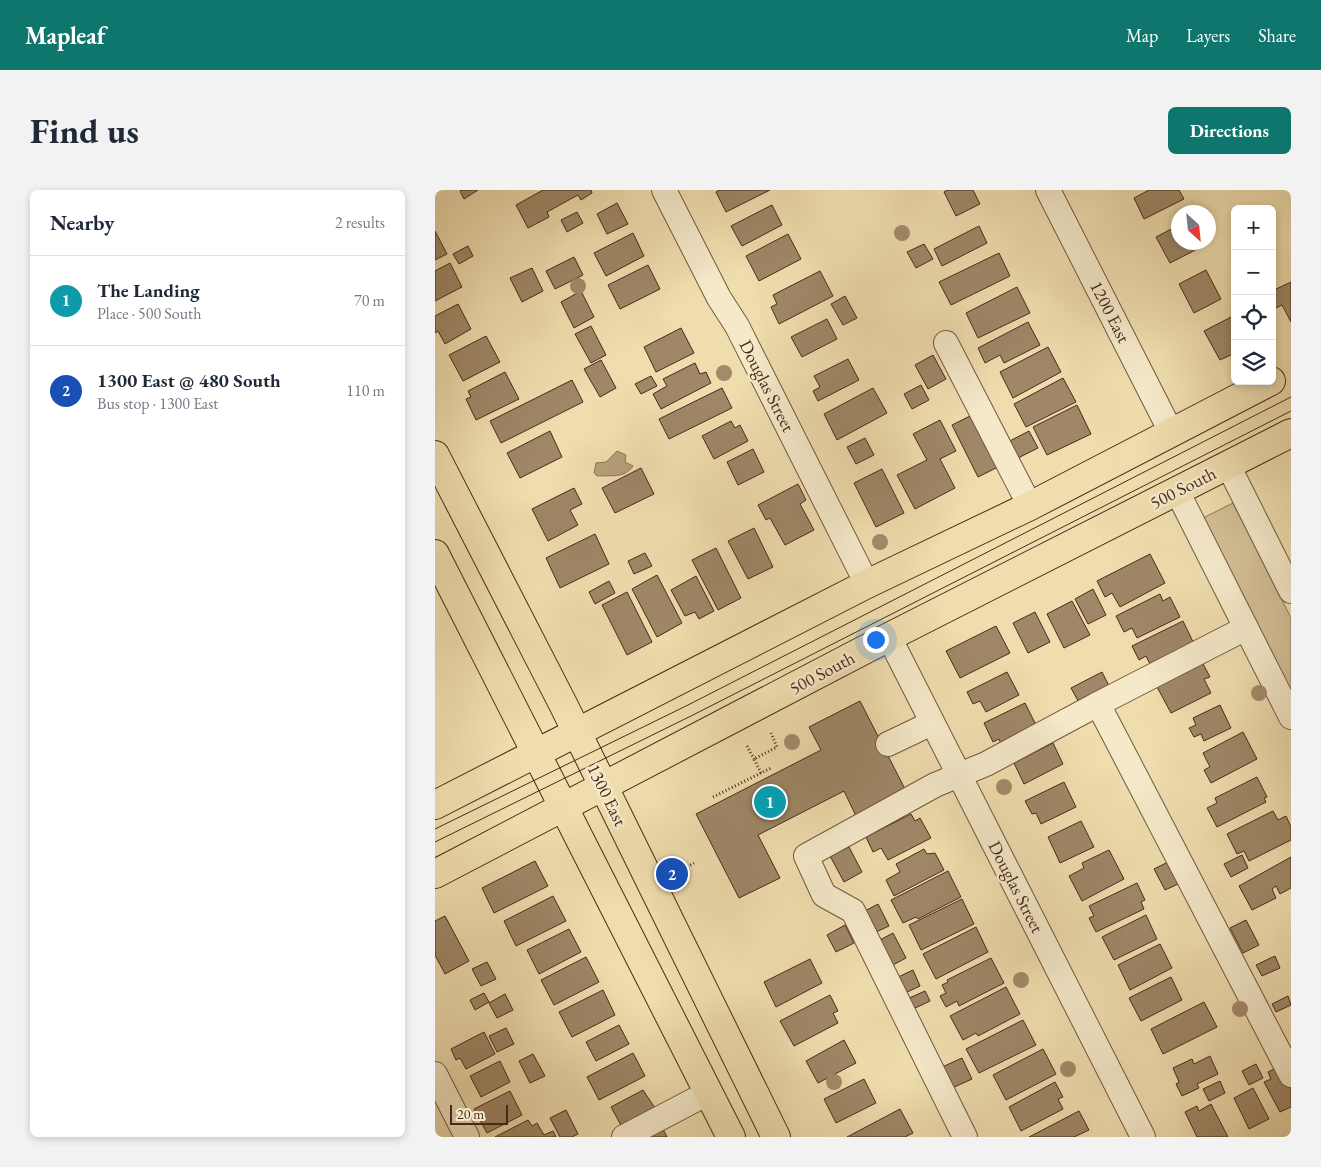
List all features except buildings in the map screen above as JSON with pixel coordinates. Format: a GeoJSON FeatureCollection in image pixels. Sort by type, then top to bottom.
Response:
{"type":"FeatureCollection","features":[{"type":"Feature","properties":{"kind":"main road"},"geometry":{"type":"LineString","coordinates":[[1276,379],[1291,371]]}},
{"type":"Feature","properties":{"kind":"main road"},"geometry":{"type":"LineString","coordinates":[[436,804],[867,584],[1030,506],[1264,385]]}},
{"type":"Feature","properties":{"kind":"main road","name":"500 South"},"geometry":{"type":"LineString","coordinates":[[435,874],[889,637],[1291,433]]}},
{"type":"Feature","properties":{"kind":"main road","name":"1300 East"},"geometry":{"type":"LineString","coordinates":[[435,455],[577,731],[776,1137]]}},
{"type":"Feature","properties":{"kind":"main road"},"geometry":{"type":"LineString","coordinates":[[435,556],[731,1137]]}},
{"type":"Feature","properties":{"kind":"street","name":"Douglas Street"},"geometry":{"type":"LineString","coordinates":[[665,190],[719,298],[737,326],[867,584]]}},
{"type":"Feature","properties":{"kind":"street","name":"1200 East"},"geometry":{"type":"LineString","coordinates":[[1048,190],[1172,434]]}},
{"type":"Feature","properties":{"kind":"street"},"geometry":{"type":"LineString","coordinates":[[946,343],[1030,506]]}},
{"type":"Feature","properties":{"kind":"street"},"geometry":{"type":"LineString","coordinates":[[1228,465],[1291,591]]}},
{"type":"Feature","properties":{"kind":"street"},"geometry":{"type":"LineString","coordinates":[[1177,491],[1291,717]]}},
{"type":"Feature","properties":{"kind":"street"},"geometry":{"type":"LineString","coordinates":[[965,1137],[853,911],[825,895],[806,856],[935,785],[986,764],[1246,628]]}},
{"type":"Feature","properties":{"kind":"street","name":"Douglas Street"},"geometry":{"type":"LineString","coordinates":[[889,637],[1143,1137]]}},
{"type":"Feature","properties":{"kind":"street"},"geometry":{"type":"LineString","coordinates":[[1098,704],[1291,1076]]}},
{"type":"Feature","properties":{"kind":"street"},"geometry":{"type":"LineString","coordinates":[[888,744],[933,723]]}},
{"type":"Feature","properties":{"kind":"street"},"geometry":{"type":"LineString","coordinates":[[435,1074],[467,1137]]}},
{"type":"Feature","properties":{"kind":"street"},"geometry":{"type":"LineString","coordinates":[[624,1137],[708,1093]]}},
{"type":"Feature","properties":{"kind":"path"},"geometry":{"type":"LineString","coordinates":[[754,759],[777,747],[771,733]]}},
{"type":"Feature","properties":{"kind":"path"},"geometry":{"type":"LineString","coordinates":[[747,746],[761,773]]}},
{"type":"Feature","properties":{"kind":"path"},"geometry":{"type":"LineString","coordinates":[[713,797],[771,768]]}},
{"type":"Feature","properties":{"kind":"path"},"geometry":{"type":"LineString","coordinates":[[678,872],[694,863]]}},
{"type":"Feature","properties":{"kind":"shaded area"},"geometry":{"type":"Polygon","coordinates":[[[617,451],[626,455],[625,462],[633,466],[621,475],[597,476],[594,473],[596,463],[606,462],[617,451]]]}},
{"type":"Feature","properties":{"kind":"shaded area"},"geometry":{"type":"Polygon","coordinates":[[[1233,503],[1291,618],[1291,700],[1199,520],[1233,503]]]}},
{"type":"Feature","properties":{"kind":"tram line"},"geometry":{"type":"LineString","coordinates":[[435,829],[688,705],[1291,397]]}},
{"type":"Feature","properties":{"kind":"tram line"},"geometry":{"type":"LineString","coordinates":[[435,842],[693,715],[1291,411]]}},
{"type":"Feature","properties":{"kind":"place","name":"The Landing"},"geometry":{"type":"Point","coordinates":[770,802]}},
{"type":"Feature","properties":{"kind":"place","name":"1300 East @ 480 South"},"geometry":{"type":"Point","coordinates":[672,874]}}]}
